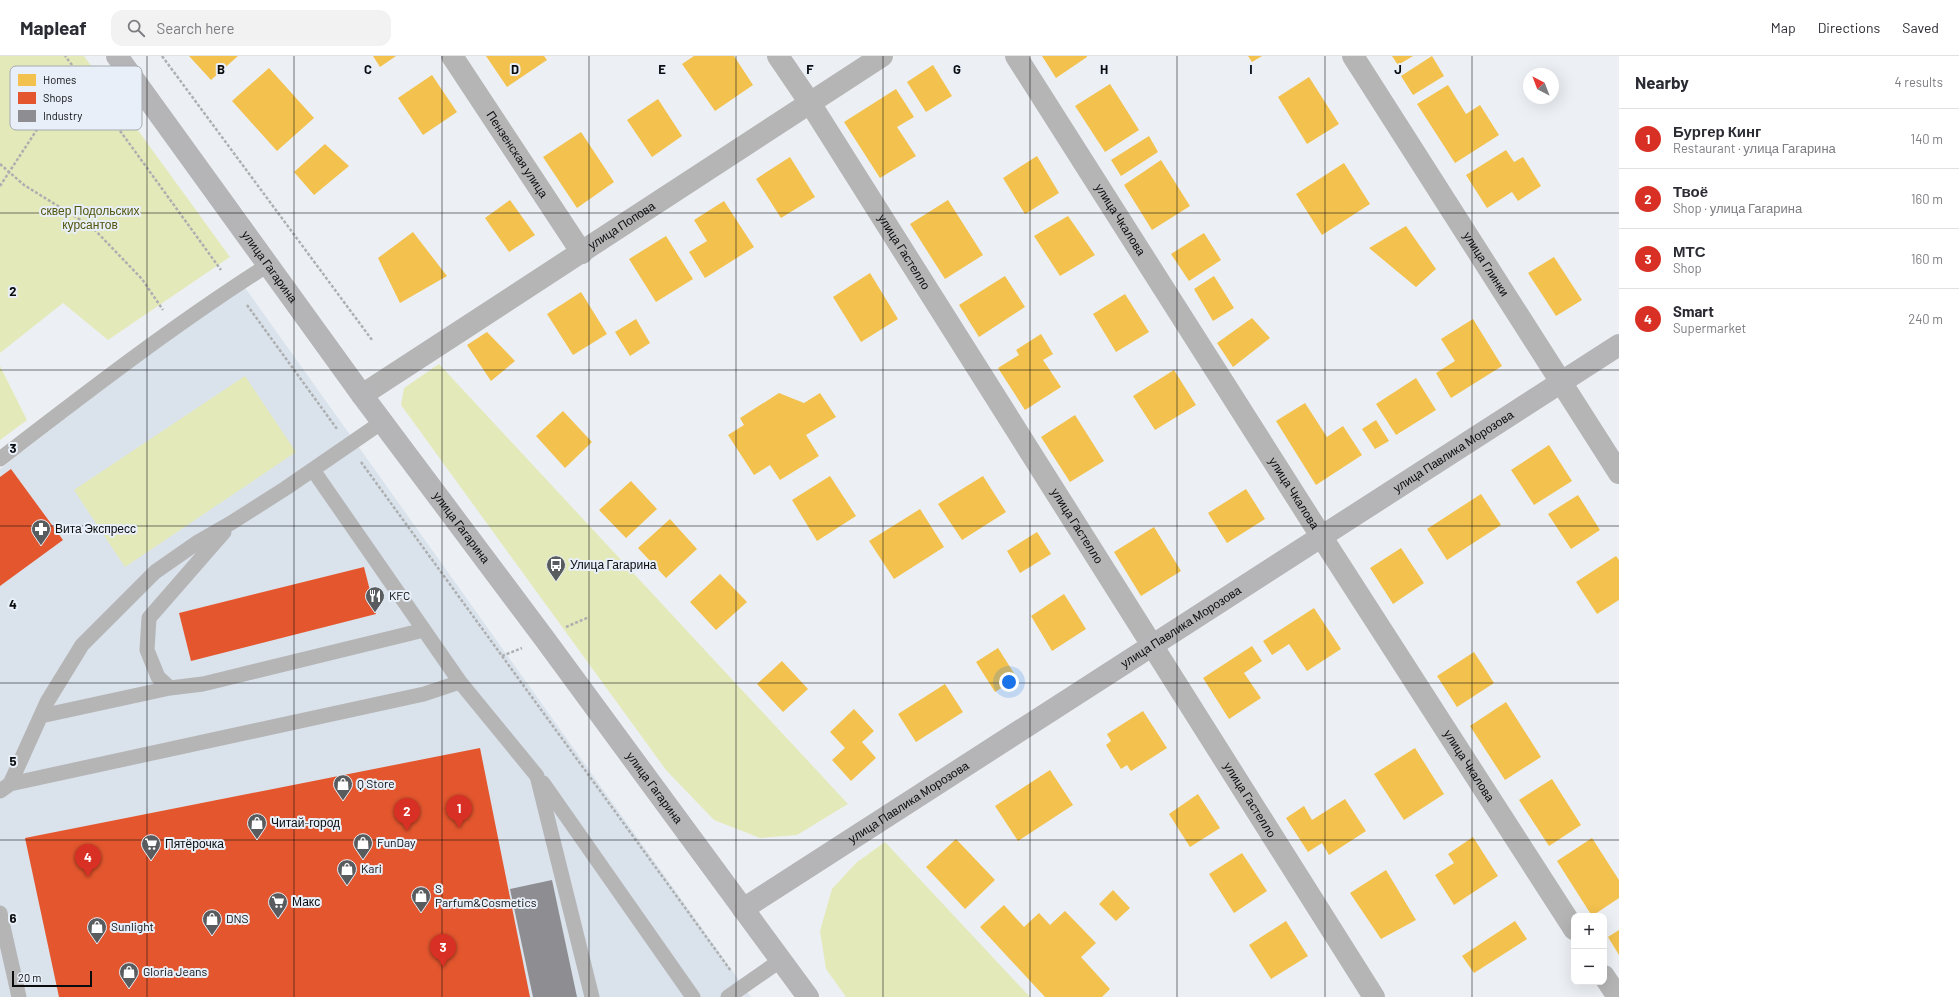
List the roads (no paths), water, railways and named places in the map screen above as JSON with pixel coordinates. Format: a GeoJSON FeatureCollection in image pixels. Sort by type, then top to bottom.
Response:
{"type":"FeatureCollection","features":[{"type":"Feature","properties":{"kind":"street","name":"улица Гагарина"},"geometry":{"type":"LineString","coordinates":[[117,56],[124,66]]}},
{"type":"Feature","properties":{"kind":"street","name":"Пензенская улица"},"geometry":{"type":"LineString","coordinates":[[452,56],[582,253]]}},
{"type":"Feature","properties":{"kind":"street","name":"улица Гастелло"},"geometry":{"type":"LineString","coordinates":[[778,56],[810,103],[1374,997]]}},
{"type":"Feature","properties":{"kind":"street","name":"улица Попова"},"geometry":{"type":"LineString","coordinates":[[362,395],[882,56]]}},
{"type":"Feature","properties":{"kind":"street","name":"улица Чкалова"},"geometry":{"type":"LineString","coordinates":[[1016,56],[1320,536],[1571,924]]}},
{"type":"Feature","properties":{"kind":"street","name":"улица Глинки"},"geometry":{"type":"LineString","coordinates":[[1353,56],[1619,473]]}},
{"type":"Feature","properties":{"kind":"street","name":"улица Гагарина"},"geometry":{"type":"LineString","coordinates":[[142,91],[362,395],[808,997]]}},
{"type":"Feature","properties":{"kind":"street","name":"улица Павлика Морозова"},"geometry":{"type":"LineString","coordinates":[[744,909],[1320,536],[1619,345]]}},
{"type":"Feature","properties":{"kind":"street"},"geometry":{"type":"LineString","coordinates":[[1607,980],[1618,997]]}},
{"type":"Feature","properties":{"kind":"lane"},"geometry":{"type":"LineString","coordinates":[[0,459],[89,390],[233,287],[268,265]]}},
{"type":"Feature","properties":{"kind":"lane"},"geometry":{"type":"LineString","coordinates":[[5,788],[41,716],[82,645],[154,572],[198,542],[231,524],[382,422]]}},
{"type":"Feature","properties":{"kind":"lane"},"geometry":{"type":"LineString","coordinates":[[313,470],[460,682],[538,776],[693,997]]}},
{"type":"Feature","properties":{"kind":"lane"},"geometry":{"type":"LineString","coordinates":[[170,688],[158,677],[147,650],[149,618],[231,524]]}},
{"type":"Feature","properties":{"kind":"lane"},"geometry":{"type":"LineString","coordinates":[[41,716],[170,688],[203,684],[424,630]]}},
{"type":"Feature","properties":{"kind":"lane"},"geometry":{"type":"LineString","coordinates":[[5,788],[424,694],[460,682]]}},
{"type":"Feature","properties":{"kind":"lane"},"geometry":{"type":"LineString","coordinates":[[538,776],[592,997]]}},
{"type":"Feature","properties":{"kind":"lane"},"geometry":{"type":"LineString","coordinates":[[0,913],[19,997]]}},
{"type":"Feature","properties":{"kind":"lane"},"geometry":{"type":"LineString","coordinates":[[728,997],[781,960]]}},
{"type":"Feature","properties":{"kind":"place","name":"Вита Экспресс"},"geometry":{"type":"Point","coordinates":[41,546]}},
{"type":"Feature","properties":{"kind":"place","name":"Улица Гагарина"},"geometry":{"type":"Point","coordinates":[556,582]}},
{"type":"Feature","properties":{"kind":"place","name":"KFC"},"geometry":{"type":"Point","coordinates":[375,613]}},
{"type":"Feature","properties":{"kind":"place","name":"Q Store"},"geometry":{"type":"Point","coordinates":[343,801]}},
{"type":"Feature","properties":{"kind":"place","name":"Бургер Кинг"},"geometry":{"type":"Point","coordinates":[459,828]}},
{"type":"Feature","properties":{"kind":"place","name":"Твоё"},"geometry":{"type":"Point","coordinates":[407,831]}},
{"type":"Feature","properties":{"kind":"place","name":"Читай-город"},"geometry":{"type":"Point","coordinates":[257,840]}},
{"type":"Feature","properties":{"kind":"place","name":"FunDay"},"geometry":{"type":"Point","coordinates":[363,860]}},
{"type":"Feature","properties":{"kind":"place","name":"Пятёрочка"},"geometry":{"type":"Point","coordinates":[151,861]}},
{"type":"Feature","properties":{"kind":"place","name":"Smart"},"geometry":{"type":"Point","coordinates":[88,877]}},
{"type":"Feature","properties":{"kind":"place","name":"Kari"},"geometry":{"type":"Point","coordinates":[347,886]}},
{"type":"Feature","properties":{"kind":"place","name":"S Parfum&Cosmetics"},"geometry":{"type":"Point","coordinates":[421,913]}},
{"type":"Feature","properties":{"kind":"place","name":"Макс"},"geometry":{"type":"Point","coordinates":[278,919]}},
{"type":"Feature","properties":{"kind":"place","name":"DNS"},"geometry":{"type":"Point","coordinates":[212,936]}},
{"type":"Feature","properties":{"kind":"place","name":"Sunlight"},"geometry":{"type":"Point","coordinates":[97,944]}},
{"type":"Feature","properties":{"kind":"place","name":"МТС"},"geometry":{"type":"Point","coordinates":[443,967]}},
{"type":"Feature","properties":{"kind":"place","name":"Gloria Jeans"},"geometry":{"type":"Point","coordinates":[129,989]}},
{"type":"Feature","properties":{"kind":"park label","name":"сквер Подольских курсантов"},"geometry":{"type":"Point","coordinates":[90,218]}}]}
